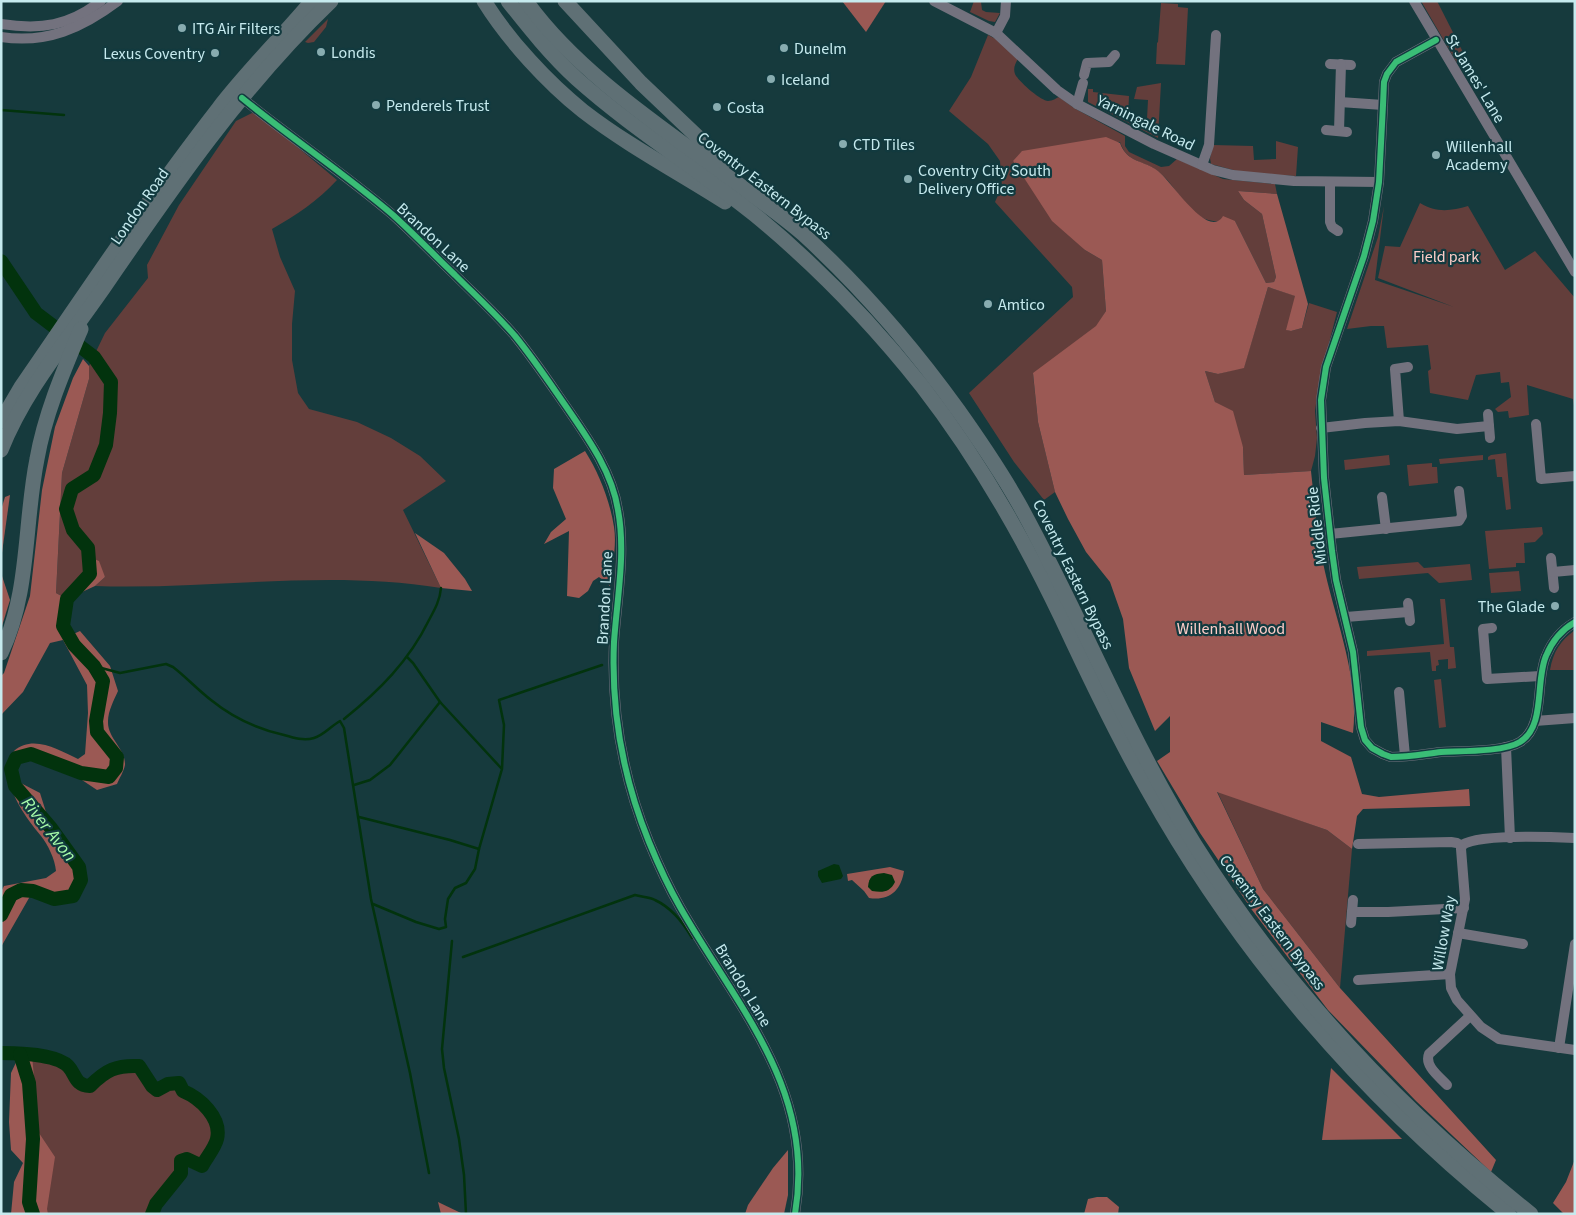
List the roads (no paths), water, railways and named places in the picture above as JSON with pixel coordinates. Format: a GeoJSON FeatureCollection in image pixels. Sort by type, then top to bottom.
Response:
{"type":"FeatureCollection","features":[{"type":"Feature","properties":{"kind":"highway","name":"London Road"},"geometry":{"type":"LineString","coordinates":[[83,312],[179,160],[268,49],[312,1]]}},
{"type":"Feature","properties":{"kind":"highway","name":"London Road"},"geometry":{"type":"LineString","coordinates":[[1,421],[21,387],[48,357],[83,312],[168,194],[242,98],[278,56],[330,1]]}},
{"type":"Feature","properties":{"kind":"highway"},"geometry":{"type":"LineString","coordinates":[[484,1],[519,48],[554,86],[583,111],[623,139],[783,239]]}},
{"type":"Feature","properties":{"kind":"highway","name":"Coventry Eastern Bypass"},"geometry":{"type":"LineString","coordinates":[[508,1],[552,55],[583,84],[604,102],[726,192],[806,258],[872,325],[923,388],[981,470],[1023,542],[1095,691],[1149,792],[1202,878],[1250,947],[1286,993],[1349,1065],[1420,1137],[1508,1214]]}},
{"type":"Feature","properties":{"kind":"highway","name":"Coventry Eastern Bypass"},"geometry":{"type":"LineString","coordinates":[[526,1],[562,44],[595,74],[639,110],[792,224],[875,304],[927,366],[976,436],[1026,518],[1050,562],[1141,751],[1194,843],[1223,887],[1283,969],[1385,1084],[1440,1136],[1531,1214]]}},
{"type":"Feature","properties":{"kind":"highway"},"geometry":{"type":"LineString","coordinates":[[565,1],[621,63],[686,128],[792,224]]}},
{"type":"Feature","properties":{"kind":"highway"},"geometry":{"type":"LineString","coordinates":[[1,653],[14,621],[18,599],[36,459],[48,415],[83,312]]}},
{"type":"Feature","properties":{"kind":"highway","name":"London Road"},"geometry":{"type":"LineString","coordinates":[[1,450],[7,434],[48,357]]}},
{"type":"Feature","properties":{"kind":"street"},"geometry":{"type":"LineString","coordinates":[[1,24],[33,28],[51,26],[86,12],[101,1]]}},
{"type":"Feature","properties":{"kind":"street"},"geometry":{"type":"LineString","coordinates":[[1,37],[37,37],[67,31],[90,21],[118,1]]}},
{"type":"Feature","properties":{"kind":"street","name":"Yarningale Road"},"geometry":{"type":"LineString","coordinates":[[934,1],[996,33],[1058,90],[1077,104],[1147,141],[1202,165],[1233,176],[1330,182],[1379,182]]}},
{"type":"Feature","properties":{"kind":"street"},"geometry":{"type":"LineString","coordinates":[[996,33],[1006,16],[1006,1]]}},
{"type":"Feature","properties":{"kind":"street","name":"St James' Lane"},"geometry":{"type":"LineString","coordinates":[[1414,1],[1575,272]]}},
{"type":"Feature","properties":{"kind":"street"},"geometry":{"type":"LineString","coordinates":[[1202,165],[1209,146],[1216,35]]}},
{"type":"Feature","properties":{"kind":"street","name":"Middle Ride"},"geometry":{"type":"LineString","coordinates":[[1436,40],[1396,62],[1390,68],[1384,82],[1379,182],[1368,241],[1326,367],[1321,400],[1321,428],[1324,478],[1336,580],[1346,617],[1355,665],[1361,727],[1372,748],[1391,757],[1506,747],[1526,737],[1532,730],[1535,722]]}},
{"type":"Feature","properties":{"kind":"street"},"geometry":{"type":"LineString","coordinates":[[1077,104],[1087,63],[1109,62],[1115,56]]}},
{"type":"Feature","properties":{"kind":"street"},"geometry":{"type":"LineString","coordinates":[[1326,130],[1343,132],[1340,102],[1346,65],[1330,64]]}},
{"type":"Feature","properties":{"kind":"street","name":"Brandon Lane"},"geometry":{"type":"LineString","coordinates":[[242,98],[334,167],[391,214],[497,315],[542,372],[603,464],[613,488],[621,532],[614,645],[614,690],[618,725],[632,795],[649,841],[672,892],[756,1029],[782,1084],[792,1118],[798,1150],[795,1214]]}},
{"type":"Feature","properties":{"kind":"street"},"geometry":{"type":"LineString","coordinates":[[1340,102],[1383,105]]}},
{"type":"Feature","properties":{"kind":"street"},"geometry":{"type":"LineString","coordinates":[[1330,182],[1330,222],[1332,227],[1338,231]]}},
{"type":"Feature","properties":{"kind":"street"},"geometry":{"type":"LineString","coordinates":[[1399,421],[1395,369],[1408,367]]}},
{"type":"Feature","properties":{"kind":"street"},"geometry":{"type":"LineString","coordinates":[[1488,414],[1490,438]]}},
{"type":"Feature","properties":{"kind":"street"},"geometry":{"type":"LineString","coordinates":[[1321,428],[1399,421],[1457,429],[1489,426]]}},
{"type":"Feature","properties":{"kind":"street"},"geometry":{"type":"LineString","coordinates":[[1536,424],[1541,479],[1575,476]]}},
{"type":"Feature","properties":{"kind":"street"},"geometry":{"type":"LineString","coordinates":[[1330,534],[1459,521],[1462,516],[1459,491]]}},
{"type":"Feature","properties":{"kind":"street"},"geometry":{"type":"LineString","coordinates":[[1382,497],[1386,528]]}},
{"type":"Feature","properties":{"kind":"street"},"geometry":{"type":"LineString","coordinates":[[1551,558],[1554,588]]}},
{"type":"Feature","properties":{"kind":"street"},"geometry":{"type":"LineString","coordinates":[[1553,572],[1574,570],[1575,576]]}},
{"type":"Feature","properties":{"kind":"street"},"geometry":{"type":"LineString","coordinates":[[1346,617],[1409,612]]}},
{"type":"Feature","properties":{"kind":"street"},"geometry":{"type":"LineString","coordinates":[[1575,622],[1564,629],[1552,643],[1545,657],[1540,676],[1535,722],[1575,718]]}},
{"type":"Feature","properties":{"kind":"street"},"geometry":{"type":"LineString","coordinates":[[1492,628],[1483,629],[1487,679],[1540,676]]}},
{"type":"Feature","properties":{"kind":"street"},"geometry":{"type":"LineString","coordinates":[[1399,692],[1405,756]]}},
{"type":"Feature","properties":{"kind":"street"},"geometry":{"type":"LineString","coordinates":[[1506,747],[1510,838]]}},
{"type":"Feature","properties":{"kind":"street"},"geometry":{"type":"LineString","coordinates":[[1358,845],[1451,842],[1462,846],[1472,841],[1510,838],[1575,838]]}},
{"type":"Feature","properties":{"kind":"street","name":"Willow Way"},"geometry":{"type":"LineString","coordinates":[[1462,846],[1466,888],[1464,908],[1450,974],[1453,993],[1470,1016],[1488,1033],[1499,1039],[1575,1050]]}},
{"type":"Feature","properties":{"kind":"street"},"geometry":{"type":"LineString","coordinates":[[1351,923],[1353,900]]}},
{"type":"Feature","properties":{"kind":"street"},"geometry":{"type":"LineString","coordinates":[[1352,912],[1464,908]]}},
{"type":"Feature","properties":{"kind":"street"},"geometry":{"type":"LineString","coordinates":[[1458,933],[1523,944]]}},
{"type":"Feature","properties":{"kind":"street"},"geometry":{"type":"LineString","coordinates":[[1559,1048],[1575,944]]}},
{"type":"Feature","properties":{"kind":"street"},"geometry":{"type":"LineString","coordinates":[[1369,990],[1363,979],[1450,974]]}},
{"type":"Feature","properties":{"kind":"street"},"geometry":{"type":"LineString","coordinates":[[1447,1085],[1428,1064],[1428,1056],[1470,1016]]}},
{"type":"Feature","properties":{"kind":"street"},"geometry":{"type":"LineString","coordinates":[[1431,1084],[1439,1077]]}},
{"type":"Feature","properties":{"kind":"waterway"},"geometry":{"type":"LineString","coordinates":[[1,110],[64,115]]}},
{"type":"Feature","properties":{"kind":"waterway","name":"River Avon"},"geometry":{"type":"LineString","coordinates":[[1,261],[36,313],[94,357],[111,382],[106,445],[94,475],[72,489],[66,509],[73,530],[88,548],[90,574],[67,599],[63,626],[74,645],[94,666],[103,681],[96,721],[97,732],[117,757],[116,768],[109,777],[81,773],[31,754],[16,758],[11,769],[15,786],[51,828],[79,867],[81,880],[73,896],[54,899],[33,891],[21,890],[11,895],[1,915]]}},
{"type":"Feature","properties":{"kind":"waterway"},"geometry":{"type":"LineString","coordinates":[[344,719],[381,686],[403,662],[421,635],[433,612],[441,588]]}},
{"type":"Feature","properties":{"kind":"waterway"},"geometry":{"type":"LineString","coordinates":[[407,657],[440,702],[501,768]]}},
{"type":"Feature","properties":{"kind":"waterway"},"geometry":{"type":"LineString","coordinates":[[94,666],[120,673],[166,664],[173,667],[211,700],[236,717],[255,726],[295,738],[314,738],[340,721],[344,728],[371,899],[410,1073],[429,1173]]}},
{"type":"Feature","properties":{"kind":"waterway"},"geometry":{"type":"LineString","coordinates":[[373,904],[416,922],[439,929],[446,927],[445,919],[448,899],[455,888],[466,883],[475,869],[502,769],[504,725],[499,700],[602,665]]}},
{"type":"Feature","properties":{"kind":"waterway"},"geometry":{"type":"LineString","coordinates":[[354,785],[370,780],[390,765],[440,702]]}},
{"type":"Feature","properties":{"kind":"waterway"},"geometry":{"type":"LineString","coordinates":[[359,817],[479,849]]}},
{"type":"Feature","properties":{"kind":"waterway"},"geometry":{"type":"LineString","coordinates":[[463,957],[635,895],[653,899],[667,907],[681,921],[692,938]]}},
{"type":"Feature","properties":{"kind":"waterway"},"geometry":{"type":"LineString","coordinates":[[452,941],[442,1049],[444,1068],[459,1139],[464,1175],[466,1214]]}},
{"type":"Feature","properties":{"kind":"waterway","name":"River Avon"},"geometry":{"type":"LineString","coordinates":[[1,1053],[36,1055],[55,1059],[68,1066],[81,1084],[90,1086],[106,1072],[124,1066],[139,1066],[152,1086],[157,1090],[168,1084],[179,1083],[183,1091],[203,1104],[213,1116],[218,1131],[214,1146],[202,1166],[187,1159],[181,1161],[181,1173],[156,1204],[152,1214]]}},
{"type":"Feature","properties":{"kind":"waterway","name":"River Avon"},"geometry":{"type":"LineString","coordinates":[[20,1054],[29,1083],[33,1139],[29,1202],[33,1214]]}},
{"type":"Feature","properties":{"kind":"place","name":"ITG Air Filters"},"geometry":{"type":"Point","coordinates":[182,28]}},
{"type":"Feature","properties":{"kind":"place","name":"Dunelm"},"geometry":{"type":"Point","coordinates":[784,48]}},
{"type":"Feature","properties":{"kind":"place","name":"Londis"},"geometry":{"type":"Point","coordinates":[321,52]}},
{"type":"Feature","properties":{"kind":"place","name":"Lexus Coventry"},"geometry":{"type":"Point","coordinates":[215,53]}},
{"type":"Feature","properties":{"kind":"place","name":"Iceland"},"geometry":{"type":"Point","coordinates":[771,79]}},
{"type":"Feature","properties":{"kind":"place","name":"Penderels Trust"},"geometry":{"type":"Point","coordinates":[376,105]}},
{"type":"Feature","properties":{"kind":"place","name":"Costa"},"geometry":{"type":"Point","coordinates":[717,107]}},
{"type":"Feature","properties":{"kind":"place","name":"CTD Tiles"},"geometry":{"type":"Point","coordinates":[843,144]}},
{"type":"Feature","properties":{"kind":"place","name":"Willenhall Academy"},"geometry":{"type":"Point","coordinates":[1436,155]}},
{"type":"Feature","properties":{"kind":"place","name":"Coventry City South Delivery Office"},"geometry":{"type":"Point","coordinates":[908,179]}},
{"type":"Feature","properties":{"kind":"place","name":"Amtico"},"geometry":{"type":"Point","coordinates":[988,304]}},
{"type":"Feature","properties":{"kind":"place","name":"The Glade"},"geometry":{"type":"Point","coordinates":[1555,606]}},
{"type":"Feature","properties":{"kind":"park label","name":"Field park"},"geometry":{"type":"Point","coordinates":[1446,256]}},
{"type":"Feature","properties":{"kind":"park label","name":"Willenhall Wood"},"geometry":{"type":"Point","coordinates":[1231,628]}}]}
